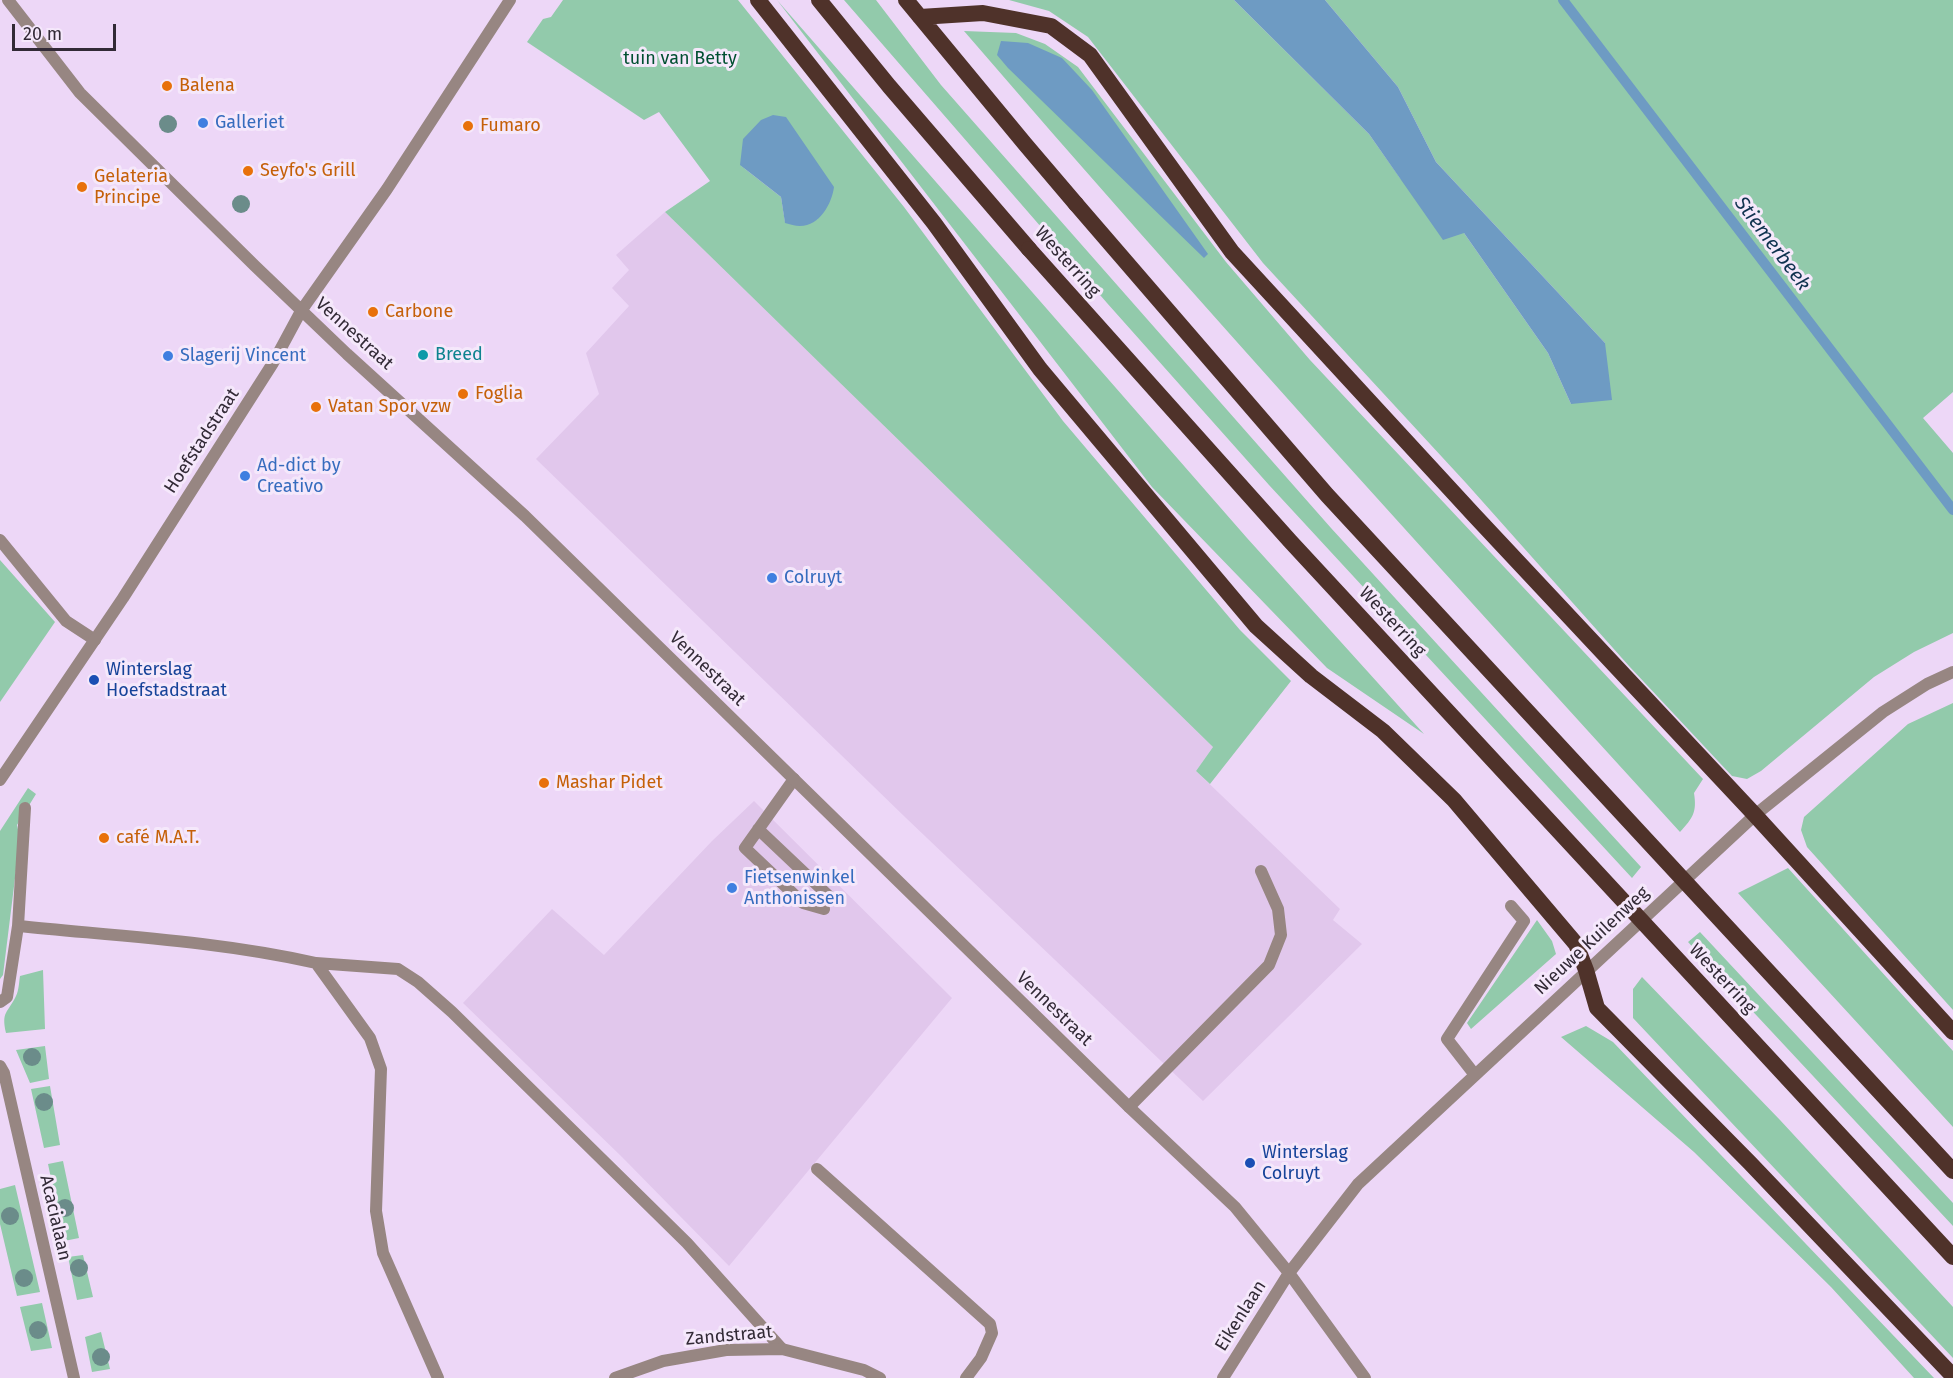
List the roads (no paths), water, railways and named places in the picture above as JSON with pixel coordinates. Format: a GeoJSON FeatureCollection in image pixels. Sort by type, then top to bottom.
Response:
{"type":"FeatureCollection","features":[{"type":"Feature","properties":{"kind":"highway"},"geometry":{"type":"LineString","coordinates":[[758,0],[934,223],[1040,369],[1256,626],[1311,676],[1383,731],[1454,800],[1576,944],[1587,970],[1597,1008],[1742,1155],[1953,1376]]}},
{"type":"Feature","properties":{"kind":"highway","name":"Westerring"},"geometry":{"type":"LineString","coordinates":[[819,0],[889,86],[1029,249],[1290,541],[1953,1257]]}},
{"type":"Feature","properties":{"kind":"highway"},"geometry":{"type":"LineString","coordinates":[[906,0],[1076,204],[1327,495],[1953,1171]]}},
{"type":"Feature","properties":{"kind":"highway"},"geometry":{"type":"LineString","coordinates":[[920,17],[983,13],[1051,26],[1090,55],[1232,252],[1755,815],[1953,1032]]}},
{"type":"Feature","properties":{"kind":"street","name":"Vennestraat"},"geometry":{"type":"LineString","coordinates":[[8,0],[80,93],[301,311],[525,516],[1129,1107],[1235,1207],[1289,1273],[1365,1378]]}},
{"type":"Feature","properties":{"kind":"street","name":"Hoefstadstraat"},"geometry":{"type":"LineString","coordinates":[[0,780],[95,640],[273,363],[301,311],[387,189],[510,0]]}},
{"type":"Feature","properties":{"kind":"street"},"geometry":{"type":"LineString","coordinates":[[0,540],[66,621],[95,640]]}},
{"type":"Feature","properties":{"kind":"street","name":"Nieuwe Kuilenweg"},"geometry":{"type":"LineString","coordinates":[[1289,1273],[1358,1184],[1755,815],[1883,712],[1927,684],[1953,672]]}},
{"type":"Feature","properties":{"kind":"street"},"geometry":{"type":"LineString","coordinates":[[758,830],[829,904],[802,903],[745,848],[794,779]]}},
{"type":"Feature","properties":{"kind":"street"},"geometry":{"type":"LineString","coordinates":[[0,1002],[7,997],[18,926],[25,808]]}},
{"type":"Feature","properties":{"kind":"street"},"geometry":{"type":"LineString","coordinates":[[1129,1107],[1269,965],[1281,935],[1278,909],[1261,871]]}},
{"type":"Feature","properties":{"kind":"street"},"geometry":{"type":"LineString","coordinates":[[1475,1075],[1447,1039],[1524,921],[1511,906]]}},
{"type":"Feature","properties":{"kind":"street"},"geometry":{"type":"LineString","coordinates":[[18,926],[221,946],[278,954],[316,963],[398,969],[418,982],[452,1012],[687,1243],[782,1349]]}},
{"type":"Feature","properties":{"kind":"street"},"geometry":{"type":"LineString","coordinates":[[316,963],[370,1038],[381,1069],[376,1211],[383,1253],[438,1378]]}},
{"type":"Feature","properties":{"kind":"street","name":"Acacialaan"},"geometry":{"type":"LineString","coordinates":[[0,1066],[4,1073],[74,1378]]}},
{"type":"Feature","properties":{"kind":"street"},"geometry":{"type":"LineString","coordinates":[[817,1169],[990,1324],[992,1333],[981,1358],[966,1378]]}},
{"type":"Feature","properties":{"kind":"street","name":"Eikenlaan"},"geometry":{"type":"LineString","coordinates":[[1223,1378],[1289,1273]]}},
{"type":"Feature","properties":{"kind":"street","name":"Zandstraat"},"geometry":{"type":"LineString","coordinates":[[615,1378],[663,1361],[726,1350],[782,1349],[880,1378]]}},
{"type":"Feature","properties":{"kind":"water"},"geometry":{"type":"Polygon","coordinates":[[[1234,0],[1325,0],[1398,87],[1436,162],[1605,343],[1612,400],[1571,404],[1548,353],[1464,233],[1443,240],[1369,134],[1234,0]]]}},
{"type":"Feature","properties":{"kind":"water"},"geometry":{"type":"Polygon","coordinates":[[[1001,41],[1028,43],[1062,58],[1092,90],[1208,254],[1204,258],[1008,68],[997,55],[1001,41]]]}},
{"type":"Feature","properties":{"kind":"water"},"geometry":{"type":"Polygon","coordinates":[[[773,115],[786,117],[834,187],[831,200],[824,212],[807,225],[798,226],[785,223],[781,197],[740,165],[743,139],[761,120],[773,115]]]}},
{"type":"Feature","properties":{"kind":"waterway","name":"Stiemerbeek"},"geometry":{"type":"LineString","coordinates":[[1563,0],[1953,510]]}},
{"type":"Feature","properties":{"kind":"place","name":"Balena"},"geometry":{"type":"Point","coordinates":[167,86]}},
{"type":"Feature","properties":{"kind":"place","name":"Galleriet"},"geometry":{"type":"Point","coordinates":[203,123]}},
{"type":"Feature","properties":{"kind":"place","name":"Fumaro"},"geometry":{"type":"Point","coordinates":[468,126]}},
{"type":"Feature","properties":{"kind":"place","name":"Seyfo's Grill"},"geometry":{"type":"Point","coordinates":[248,171]}},
{"type":"Feature","properties":{"kind":"place","name":"Gelateria Principe"},"geometry":{"type":"Point","coordinates":[82,187]}},
{"type":"Feature","properties":{"kind":"place","name":"Carbone"},"geometry":{"type":"Point","coordinates":[373,312]}},
{"type":"Feature","properties":{"kind":"place","name":"Breed"},"geometry":{"type":"Point","coordinates":[423,355]}},
{"type":"Feature","properties":{"kind":"place","name":"Slagerij Vincent"},"geometry":{"type":"Point","coordinates":[168,356]}},
{"type":"Feature","properties":{"kind":"place","name":"Foglia"},"geometry":{"type":"Point","coordinates":[463,394]}},
{"type":"Feature","properties":{"kind":"place","name":"Vatan Spor vzw"},"geometry":{"type":"Point","coordinates":[316,407]}},
{"type":"Feature","properties":{"kind":"place","name":"Ad-dict by Creativo"},"geometry":{"type":"Point","coordinates":[245,476]}},
{"type":"Feature","properties":{"kind":"place","name":"Colruyt"},"geometry":{"type":"Point","coordinates":[772,578]}},
{"type":"Feature","properties":{"kind":"place","name":"Winterslag Hoefstadstraat"},"geometry":{"type":"Point","coordinates":[94,680]}},
{"type":"Feature","properties":{"kind":"place","name":"Mashar Pidet"},"geometry":{"type":"Point","coordinates":[544,783]}},
{"type":"Feature","properties":{"kind":"place","name":"café M.A.T."},"geometry":{"type":"Point","coordinates":[104,838]}},
{"type":"Feature","properties":{"kind":"place","name":"Fietsenwinkel Anthonissen"},"geometry":{"type":"Point","coordinates":[732,888]}},
{"type":"Feature","properties":{"kind":"place","name":"Winterslag Colruyt"},"geometry":{"type":"Point","coordinates":[1250,1163]}},
{"type":"Feature","properties":{"kind":"park label","name":"tuin van Betty"},"geometry":{"type":"Point","coordinates":[680,59]}}]}
